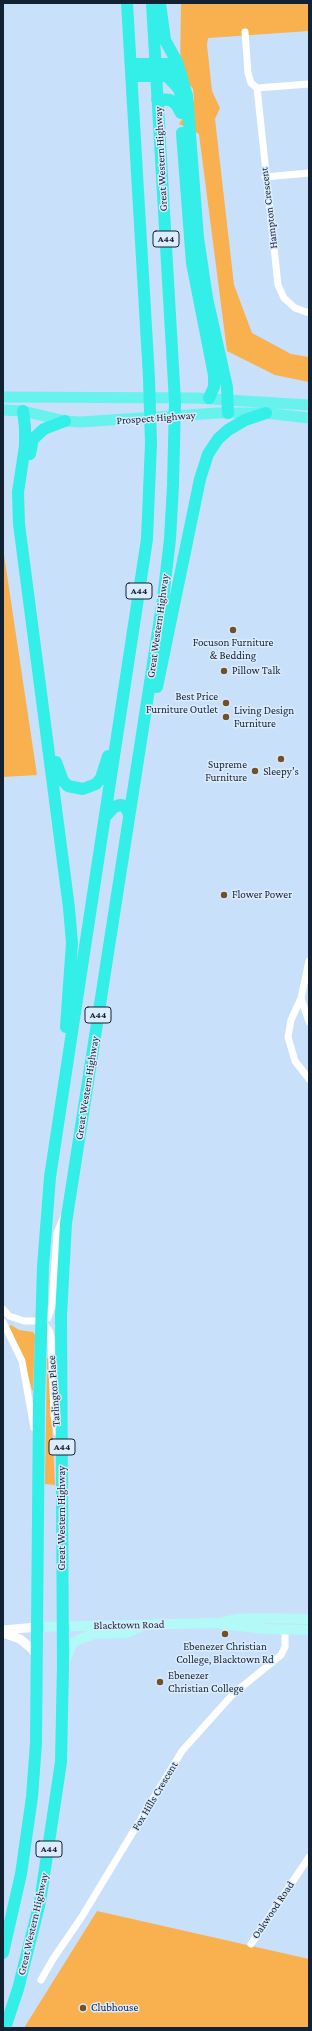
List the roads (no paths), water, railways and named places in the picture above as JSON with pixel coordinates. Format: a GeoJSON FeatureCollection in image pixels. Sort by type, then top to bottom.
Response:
{"type":"FeatureCollection","features":[{"type":"Feature","properties":{"kind":"highway","name":"Great Western Highway"},"geometry":{"type":"LineString","coordinates":[[3,1953],[21,1874],[32,1798],[37,1736],[41,1321],[43,1267],[50,1177],[147,539],[150,442],[149,370],[127,3]]}},
{"type":"Feature","properties":{"kind":"highway","name":"Great Western Highway"},"geometry":{"type":"LineString","coordinates":[[5,2028],[18,1989],[32,1936],[46,1868],[61,1762],[63,1626],[61,1316],[63,1267],[69,1203],[163,598],[173,485],[175,402],[173,355],[152,3]]}},
{"type":"Feature","properties":{"kind":"highway"},"geometry":{"type":"LineString","coordinates":[[160,3],[165,40],[177,62],[187,96],[198,238],[207,298],[227,387],[228,413]]}},
{"type":"Feature","properties":{"kind":"highway"},"geometry":{"type":"LineString","coordinates":[[131,70],[156,69],[167,64],[181,74]]}},
{"type":"Feature","properties":{"kind":"highway"},"geometry":{"type":"LineString","coordinates":[[156,69],[167,76],[179,89],[182,100],[180,113],[192,262],[214,375],[214,387],[209,398]]}},
{"type":"Feature","properties":{"kind":"highway"},"geometry":{"type":"LineString","coordinates":[[158,99],[170,100],[176,104],[180,113]]}},
{"type":"Feature","properties":{"kind":"highway"},"geometry":{"type":"LineString","coordinates":[[23,412],[25,446],[18,492],[20,536],[62,847],[72,943],[62,1102]]}},
{"type":"Feature","properties":{"kind":"highway"},"geometry":{"type":"LineString","coordinates":[[138,764],[153,705],[204,464],[212,446],[228,430],[241,422],[266,413]]}},
{"type":"Feature","properties":{"kind":"highway"},"geometry":{"type":"LineString","coordinates":[[65,421],[44,429],[33,439],[26,475],[23,512],[25,545],[56,764],[63,781],[68,786],[83,789],[96,784],[101,778],[105,768],[126,681]]}},
{"type":"Feature","properties":{"kind":"highway"},"geometry":{"type":"LineString","coordinates":[[105,818],[114,807],[120,805],[126,806],[129,814]]}},
{"type":"Feature","properties":{"kind":"main road","name":"Prospect Highway"},"geometry":{"type":"LineString","coordinates":[[3,397],[74,399],[133,396],[209,398],[309,405]]}},
{"type":"Feature","properties":{"kind":"main road","name":"Prospect Highway"},"geometry":{"type":"LineString","coordinates":[[3,410],[23,412],[65,421],[80,422],[228,413],[266,413],[309,418]]}},
{"type":"Feature","properties":{"kind":"main road","name":"Blacktown Road"},"geometry":{"type":"LineString","coordinates":[[38,1626],[219,1623],[236,1619],[253,1618],[309,1619]]}},
{"type":"Feature","properties":{"kind":"main road"},"geometry":{"type":"LineString","coordinates":[[253,1618],[263,1622],[278,1622],[285,1630],[291,1622],[309,1619]]}},
{"type":"Feature","properties":{"kind":"main road","name":"Blacktown Road"},"geometry":{"type":"LineString","coordinates":[[219,1623],[236,1627],[309,1630]]}},
{"type":"Feature","properties":{"kind":"main road"},"geometry":{"type":"LineString","coordinates":[[63,1665],[72,1644],[78,1640],[94,1634],[127,1633],[146,1625]]}},
{"type":"Feature","properties":{"kind":"street","name":"Hampton Crescent"},"geometry":{"type":"LineString","coordinates":[[245,32],[248,73],[251,83],[257,88],[265,177],[278,285],[284,298],[295,308],[309,313]]}},
{"type":"Feature","properties":{"kind":"street"},"geometry":{"type":"LineString","coordinates":[[257,88],[309,84]]}},
{"type":"Feature","properties":{"kind":"street"},"geometry":{"type":"LineString","coordinates":[[265,177],[309,173]]}},
{"type":"Feature","properties":{"kind":"street"},"geometry":{"type":"LineString","coordinates":[[309,961],[301,998],[291,1020],[288,1037],[295,1061],[309,1079]]}},
{"type":"Feature","properties":{"kind":"street"},"geometry":{"type":"LineString","coordinates":[[301,998],[309,1022]]}},
{"type":"Feature","properties":{"kind":"street"},"geometry":{"type":"LineString","coordinates":[[3,1309],[9,1316],[24,1320],[41,1321],[48,1318],[51,1310],[57,1233],[69,1203]]}},
{"type":"Feature","properties":{"kind":"street","name":"Tarlington Place"},"geometry":{"type":"LineString","coordinates":[[41,1321],[50,1332],[51,1338],[54,1416],[62,1463]]}},
{"type":"Feature","properties":{"kind":"street","name":"Tarlington Place"},"geometry":{"type":"LineString","coordinates":[[3,1322],[22,1361],[39,1450]]}},
{"type":"Feature","properties":{"kind":"street"},"geometry":{"type":"LineString","coordinates":[[3,1631],[38,1626]]}},
{"type":"Feature","properties":{"kind":"street","name":"Fox Hills Crescent"},"geometry":{"type":"LineString","coordinates":[[41,1980],[53,1959],[81,1918],[182,1751],[232,1694],[281,1655],[285,1647],[285,1630]]}},
{"type":"Feature","properties":{"kind":"street"},"geometry":{"type":"LineString","coordinates":[[3,1631],[20,1639],[38,1657]]}},
{"type":"Feature","properties":{"kind":"street","name":"Oakwood Road"},"geometry":{"type":"LineString","coordinates":[[251,1944],[309,1857]]}},
{"type":"Feature","properties":{"kind":"place","name":"Focuson Furniture & Bedding"},"geometry":{"type":"Point","coordinates":[233,630]}},
{"type":"Feature","properties":{"kind":"place","name":"Pillow Talk"},"geometry":{"type":"Point","coordinates":[224,671]}},
{"type":"Feature","properties":{"kind":"place","name":"Best Price Furniture Outlet"},"geometry":{"type":"Point","coordinates":[226,703]}},
{"type":"Feature","properties":{"kind":"place","name":"Living Design Furniture"},"geometry":{"type":"Point","coordinates":[226,717]}},
{"type":"Feature","properties":{"kind":"place","name":"Sleepy’s"},"geometry":{"type":"Point","coordinates":[281,759]}},
{"type":"Feature","properties":{"kind":"place","name":"Supreme Furniture"},"geometry":{"type":"Point","coordinates":[255,771]}},
{"type":"Feature","properties":{"kind":"place","name":"Flower Power"},"geometry":{"type":"Point","coordinates":[224,895]}},
{"type":"Feature","properties":{"kind":"place","name":"Ebenezer Christian College, Blacktown Rd"},"geometry":{"type":"Point","coordinates":[225,1634]}},
{"type":"Feature","properties":{"kind":"place","name":"Ebenezer Christian College"},"geometry":{"type":"Point","coordinates":[160,1682]}},
{"type":"Feature","properties":{"kind":"place","name":"Clubhouse"},"geometry":{"type":"Point","coordinates":[83,2008]}}]}
